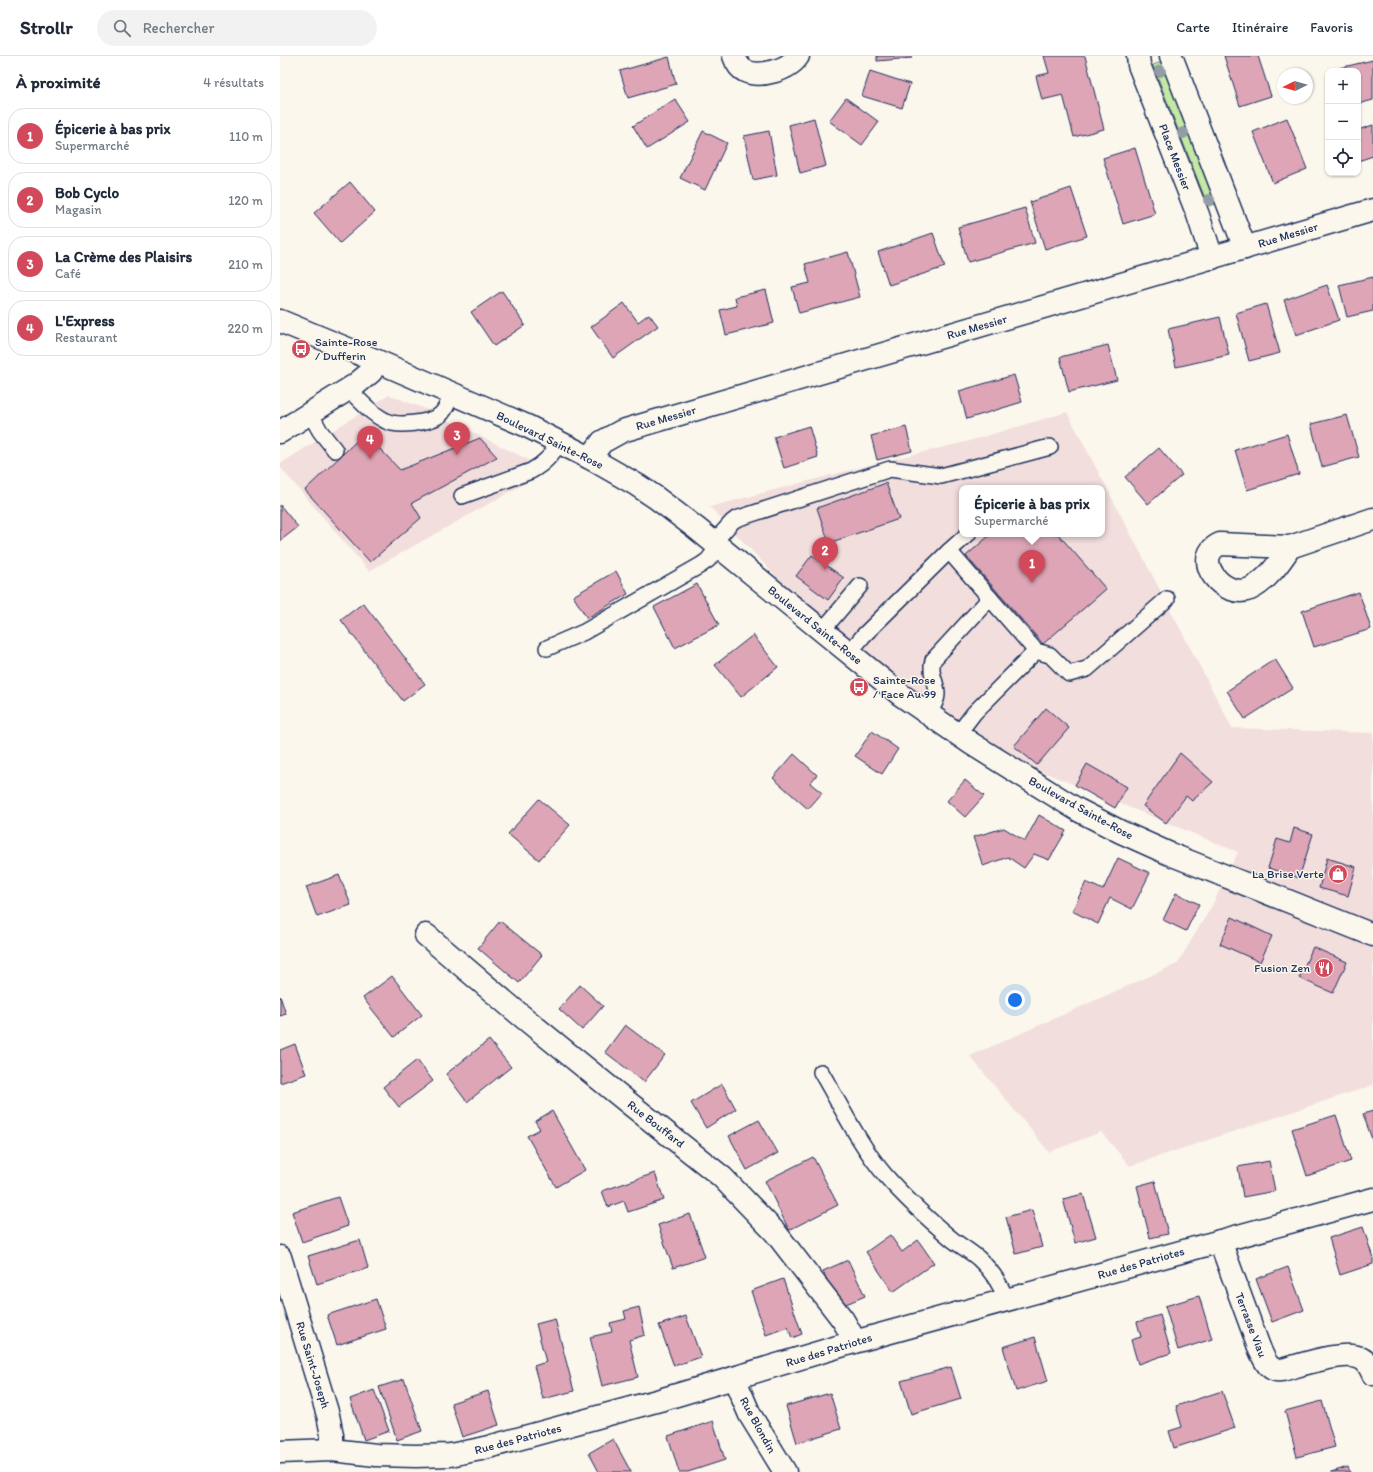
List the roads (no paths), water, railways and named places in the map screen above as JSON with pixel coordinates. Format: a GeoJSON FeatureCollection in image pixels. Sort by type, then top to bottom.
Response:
{"type":"FeatureCollection","features":[{"type":"Feature","properties":{"kind":"street"},"geometry":{"type":"LineString","coordinates":[[734,56],[739,66],[752,73],[760,73],[786,66],[793,62],[798,56]]}},
{"type":"Feature","properties":{"kind":"street","name":"Place Messier"},"geometry":{"type":"LineString","coordinates":[[1138,56],[1139,65],[1198,215],[1212,258]]}},
{"type":"Feature","properties":{"kind":"street"},"geometry":{"type":"LineString","coordinates":[[1171,56],[1245,248]]}},
{"type":"Feature","properties":{"kind":"street","name":"Rue Messier"},"geometry":{"type":"LineString","coordinates":[[590,458],[602,442],[622,431],[1373,210]]}},
{"type":"Feature","properties":{"kind":"street","name":"Boulevard Sainte-Rose"},"geometry":{"type":"LineString","coordinates":[[280,321],[378,361],[527,426],[590,458],[655,497],[716,544],[901,695],[1051,794],[1121,832],[1191,863],[1373,935]]}},
{"type":"Feature","properties":{"kind":"street"},"geometry":{"type":"LineString","coordinates":[[280,432],[348,389],[371,372],[378,361]]}},
{"type":"Feature","properties":{"kind":"street"},"geometry":{"type":"LineString","coordinates":[[1290,547],[1373,519]]}},
{"type":"Feature","properties":{"kind":"street","name":"Rue Bouffard"},"geometry":{"type":"LineString","coordinates":[[426,936],[518,1013],[722,1177],[775,1232],[844,1320],[852,1334],[854,1342]]}},
{"type":"Feature","properties":{"kind":"street","name":"Rue des Patriotes"},"geometry":{"type":"LineString","coordinates":[[280,1452],[332,1450],[434,1464],[450,1455],[481,1449],[660,1400],[854,1342],[1373,1199]]}},
{"type":"Feature","properties":{"kind":"street","name":"Terrasse Viau"},"geometry":{"type":"LineString","coordinates":[[1220,1240],[1260,1350],[1265,1361],[1272,1369],[1277,1371],[1337,1356],[1351,1355],[1364,1359],[1373,1374]]}},
{"type":"Feature","properties":{"kind":"street","name":"Rue Saint-Joseph"},"geometry":{"type":"LineString","coordinates":[[280,1257],[328,1415],[332,1436],[332,1450]]}},
{"type":"Feature","properties":{"kind":"street","name":"Rue Blondin"},"geometry":{"type":"LineString","coordinates":[[734,1378],[750,1415],[785,1472]]}},
{"type":"Feature","properties":{"kind":"lane"},"geometry":{"type":"LineString","coordinates":[[348,389],[374,413],[387,421],[396,423],[421,422],[436,417],[444,410],[452,394]]}},
{"type":"Feature","properties":{"kind":"lane"},"geometry":{"type":"LineString","coordinates":[[310,413],[320,431],[335,450]]}},
{"type":"Feature","properties":{"kind":"lane"},"geometry":{"type":"LineString","coordinates":[[462,496],[531,471],[550,457],[560,442]]}},
{"type":"Feature","properties":{"kind":"lane"},"geometry":{"type":"LineString","coordinates":[[547,648],[584,632],[701,565],[732,522],[736,519],[890,469],[941,476],[1050,447]]}},
{"type":"Feature","properties":{"kind":"lane"},"geometry":{"type":"LineString","coordinates":[[849,653],[864,635],[965,537]]}},
{"type":"Feature","properties":{"kind":"lane"},"geometry":{"type":"LineString","coordinates":[[949,551],[1036,650],[1050,655],[1069,674],[1087,669],[1167,599]]}},
{"type":"Feature","properties":{"kind":"lane"},"geometry":{"type":"LineString","coordinates":[[822,631],[860,586]]}},
{"type":"Feature","properties":{"kind":"lane"},"geometry":{"type":"LineString","coordinates":[[928,714],[937,694],[931,666],[933,660],[990,598]]}},
{"type":"Feature","properties":{"kind":"lane"},"geometry":{"type":"LineString","coordinates":[[958,734],[978,709],[1036,650]]}},
{"type":"Feature","properties":{"kind":"lane"},"geometry":{"type":"LineString","coordinates":[[820,1072],[868,1152],[885,1175],[906,1197],[987,1267],[1000,1285],[1006,1300]]}},
{"type":"Feature","properties":{"kind":"place","name":"Sainte-Rose / Dufferin"},"geometry":{"type":"Point","coordinates":[301,349]}},
{"type":"Feature","properties":{"kind":"place","name":"La Crème des Plaisirs"},"geometry":{"type":"Point","coordinates":[457,455]}},
{"type":"Feature","properties":{"kind":"place","name":"L'Express"},"geometry":{"type":"Point","coordinates":[370,459]}},
{"type":"Feature","properties":{"kind":"place","name":"Bob Cyclo"},"geometry":{"type":"Point","coordinates":[825,570]}},
{"type":"Feature","properties":{"kind":"place","name":"Épicerie à bas prix"},"geometry":{"type":"Point","coordinates":[1032,583]}},
{"type":"Feature","properties":{"kind":"place","name":"Sainte-Rose / Face Au 99"},"geometry":{"type":"Point","coordinates":[859,687]}},
{"type":"Feature","properties":{"kind":"place","name":"La Brise Verte"},"geometry":{"type":"Point","coordinates":[1338,874]}},
{"type":"Feature","properties":{"kind":"place","name":"Fusion Zen"},"geometry":{"type":"Point","coordinates":[1324,968]}}]}
